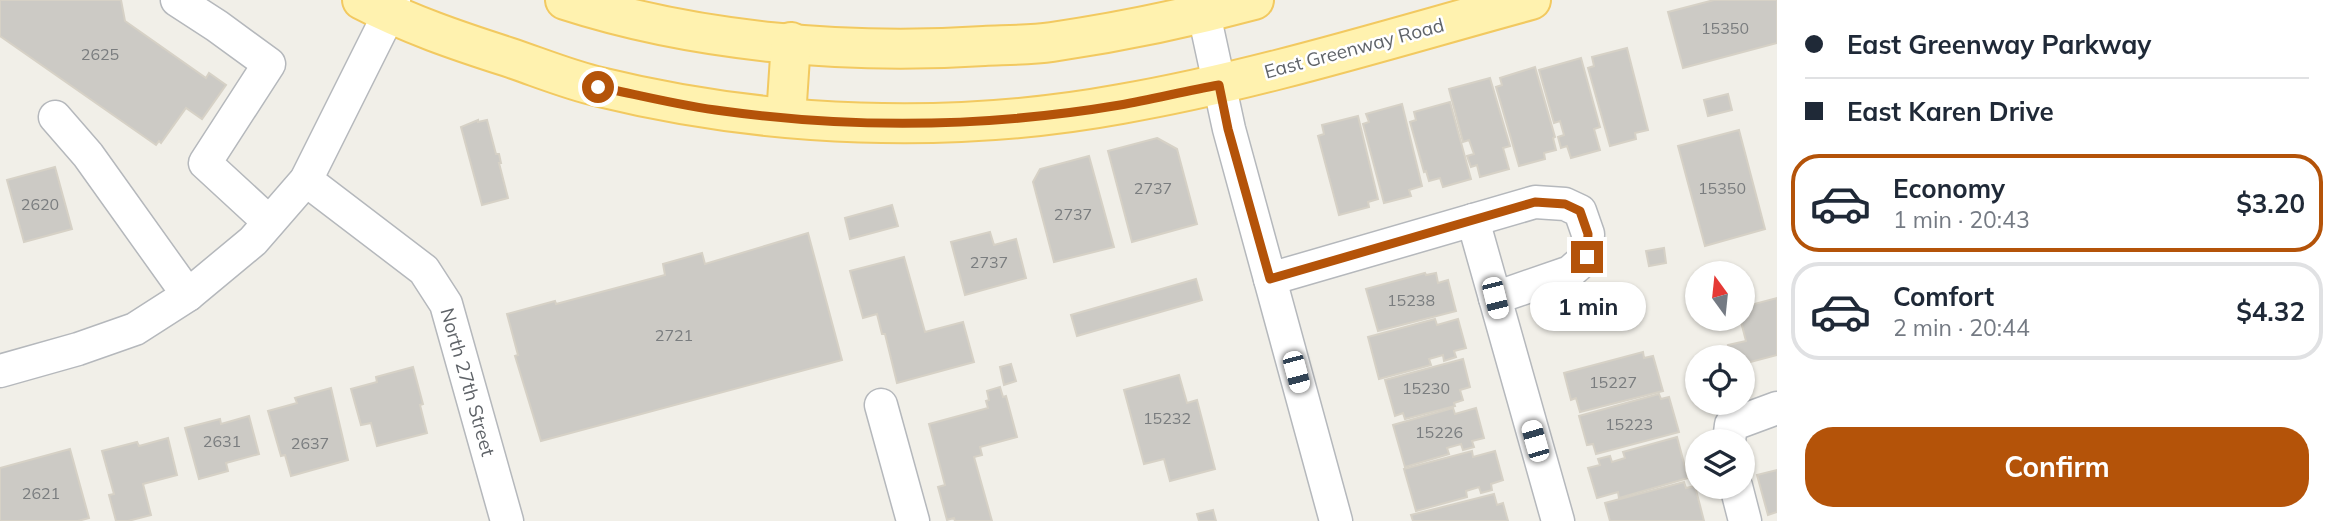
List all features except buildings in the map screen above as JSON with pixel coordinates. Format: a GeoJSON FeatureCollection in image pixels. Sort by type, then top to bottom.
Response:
{"type":"FeatureCollection","features":[{"type":"Feature","properties":{"kind":"main road"},"geometry":{"type":"LineString","coordinates":[[565,0],[612,16],[724,36],[857,49],[928,50],[1050,42],[1147,13],[1254,0]]}},
{"type":"Feature","properties":{"kind":"main road","name":"East Greenway Road"},"geometry":{"type":"LineString","coordinates":[[382,5],[487,50],[598,87],[722,111],[844,122],[917,124],[1036,116],[1119,105],[1219,85],[1512,2]]}},
{"type":"Feature","properties":{"kind":"main road"},"geometry":{"type":"LineString","coordinates":[[786,117],[791,42]]}},
{"type":"Feature","properties":{"kind":"street"},"geometry":{"type":"LineString","coordinates":[[177,0],[269,64],[205,163],[270,222]]}},
{"type":"Feature","properties":{"kind":"street"},"geometry":{"type":"LineString","coordinates":[[0,371],[135,330],[188,295],[253,241],[306,180],[382,5]]}},
{"type":"Feature","properties":{"kind":"street"},"geometry":{"type":"LineString","coordinates":[[1202,7],[1228,129],[1336,521]]}},
{"type":"Feature","properties":{"kind":"street"},"geometry":{"type":"LineString","coordinates":[[55,117],[88,155],[188,295]]}},
{"type":"Feature","properties":{"kind":"street","name":"North 27th Street"},"geometry":{"type":"LineString","coordinates":[[306,180],[424,270],[446,304],[508,521]]}},
{"type":"Feature","properties":{"kind":"street"},"geometry":{"type":"LineString","coordinates":[[1270,279],[1535,202],[1565,204],[1580,211],[1588,234],[1587,257],[1570,272],[1495,298]]}},
{"type":"Feature","properties":{"kind":"street"},"geometry":{"type":"LineString","coordinates":[[1473,220],[1558,521]]}},
{"type":"Feature","properties":{"kind":"street"},"geometry":{"type":"LineString","coordinates":[[881,405],[913,521]]}},
{"type":"Feature","properties":{"kind":"street"},"geometry":{"type":"LineString","coordinates":[[1738,429],[1777,408]]}},
{"type":"Feature","properties":{"kind":"street"},"geometry":{"type":"LineString","coordinates":[[1739,499],[1745,521]]}},
{"type":"Feature","properties":{"kind":"route"},"geometry":{"type":"LineString","coordinates":[[598,87],[722,111],[844,122],[917,124],[1036,116],[1119,105],[1219,85],[1228,129],[1270,279],[1535,202],[1565,204],[1580,211],[1588,234],[1587,257]]}}]}
